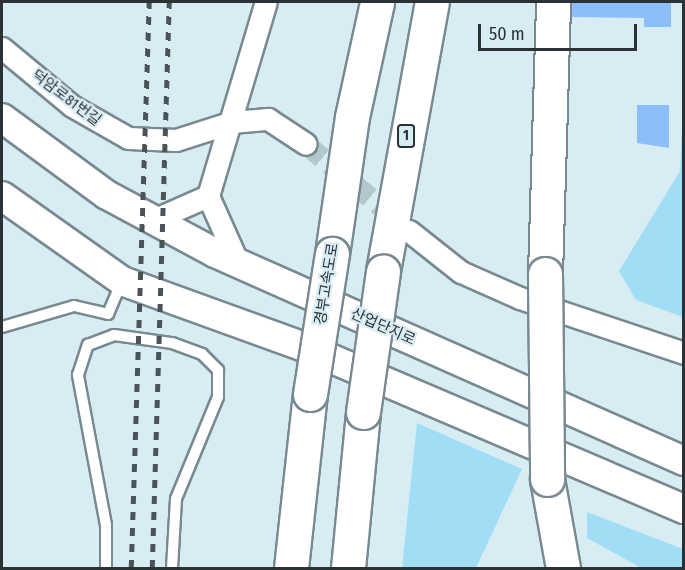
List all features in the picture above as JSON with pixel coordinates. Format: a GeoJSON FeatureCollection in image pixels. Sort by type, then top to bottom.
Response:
{"type":"FeatureCollection","features":[{"type":"Feature","properties":{"kind":"highway","name":"경부고속도로"},"geometry":{"type":"LineString","coordinates":[[291,568],[310,394],[352,117],[377,2]]}},
{"type":"Feature","properties":{"kind":"highway","name":"1"},"geometry":{"type":"LineString","coordinates":[[348,568],[363,412],[383,271],[432,2]]}},
{"type":"Feature","properties":{"kind":"highway"},"geometry":{"type":"LineString","coordinates":[[553,2],[545,274],[547,479],[563,568]]}},
{"type":"Feature","properties":{"kind":"main road","name":"산업단지로"},"geometry":{"type":"LineString","coordinates":[[2,118],[106,195],[238,263],[684,461]]}},
{"type":"Feature","properties":{"kind":"main road"},"geometry":{"type":"LineString","coordinates":[[2,196],[122,280],[304,347],[684,509]]}},
{"type":"Feature","properties":{"kind":"street"},"geometry":{"type":"LineString","coordinates":[[238,263],[208,196],[266,2]]}},
{"type":"Feature","properties":{"kind":"street","name":"덕암로81번길"},"geometry":{"type":"LineString","coordinates":[[2,48],[72,106],[128,138],[176,140],[232,122],[268,119],[306,144]]}},
{"type":"Feature","properties":{"kind":"street"},"geometry":{"type":"LineString","coordinates":[[153,220],[208,196]]}},
{"type":"Feature","properties":{"kind":"street"},"geometry":{"type":"LineString","coordinates":[[409,231],[471,276],[684,353]]}},
{"type":"Feature","properties":{"kind":"lane"},"geometry":{"type":"LineString","coordinates":[[114,335],[108,314],[122,280]]}},
{"type":"Feature","properties":{"kind":"lane"},"geometry":{"type":"LineString","coordinates":[[2,327],[74,306],[108,314]]}},
{"type":"Feature","properties":{"kind":"lane"},"geometry":{"type":"LineString","coordinates":[[106,568],[106,525],[78,375],[88,345],[114,335],[172,343],[202,354],[218,370],[218,397],[176,499],[172,568]]}},
{"type":"Feature","properties":{"kind":"shaded area"},"geometry":{"type":"Polygon","coordinates":[[[683,108],[684,317],[636,300],[619,271],[680,171],[683,108]]]}},
{"type":"Feature","properties":{"kind":"shaded area"},"geometry":{"type":"Polygon","coordinates":[[[417,423],[522,469],[476,568],[402,568],[417,423]]]}},
{"type":"Feature","properties":{"kind":"shaded area"},"geometry":{"type":"Polygon","coordinates":[[[587,512],[683,549],[683,568],[641,568],[587,538],[587,512]]]}},
{"type":"Feature","properties":{"kind":"building"},"geometry":{"type":"Polygon","coordinates":[[[572,2],[671,2],[671,27],[644,27],[644,18],[571,17],[572,2]]]}},
{"type":"Feature","properties":{"kind":"building"},"geometry":{"type":"Polygon","coordinates":[[[637,105],[669,105],[669,148],[637,143],[637,105]]]}},
{"type":"Feature","properties":{"kind":"tunnel"},"geometry":{"type":"LineString","coordinates":[[306,144],[400,222]]}},
{"type":"Feature","properties":{"kind":"railway"},"geometry":{"type":"LineString","coordinates":[[131,568],[149,2]]}},
{"type":"Feature","properties":{"kind":"railway"},"geometry":{"type":"LineString","coordinates":[[152,568],[169,2]]}}]}
